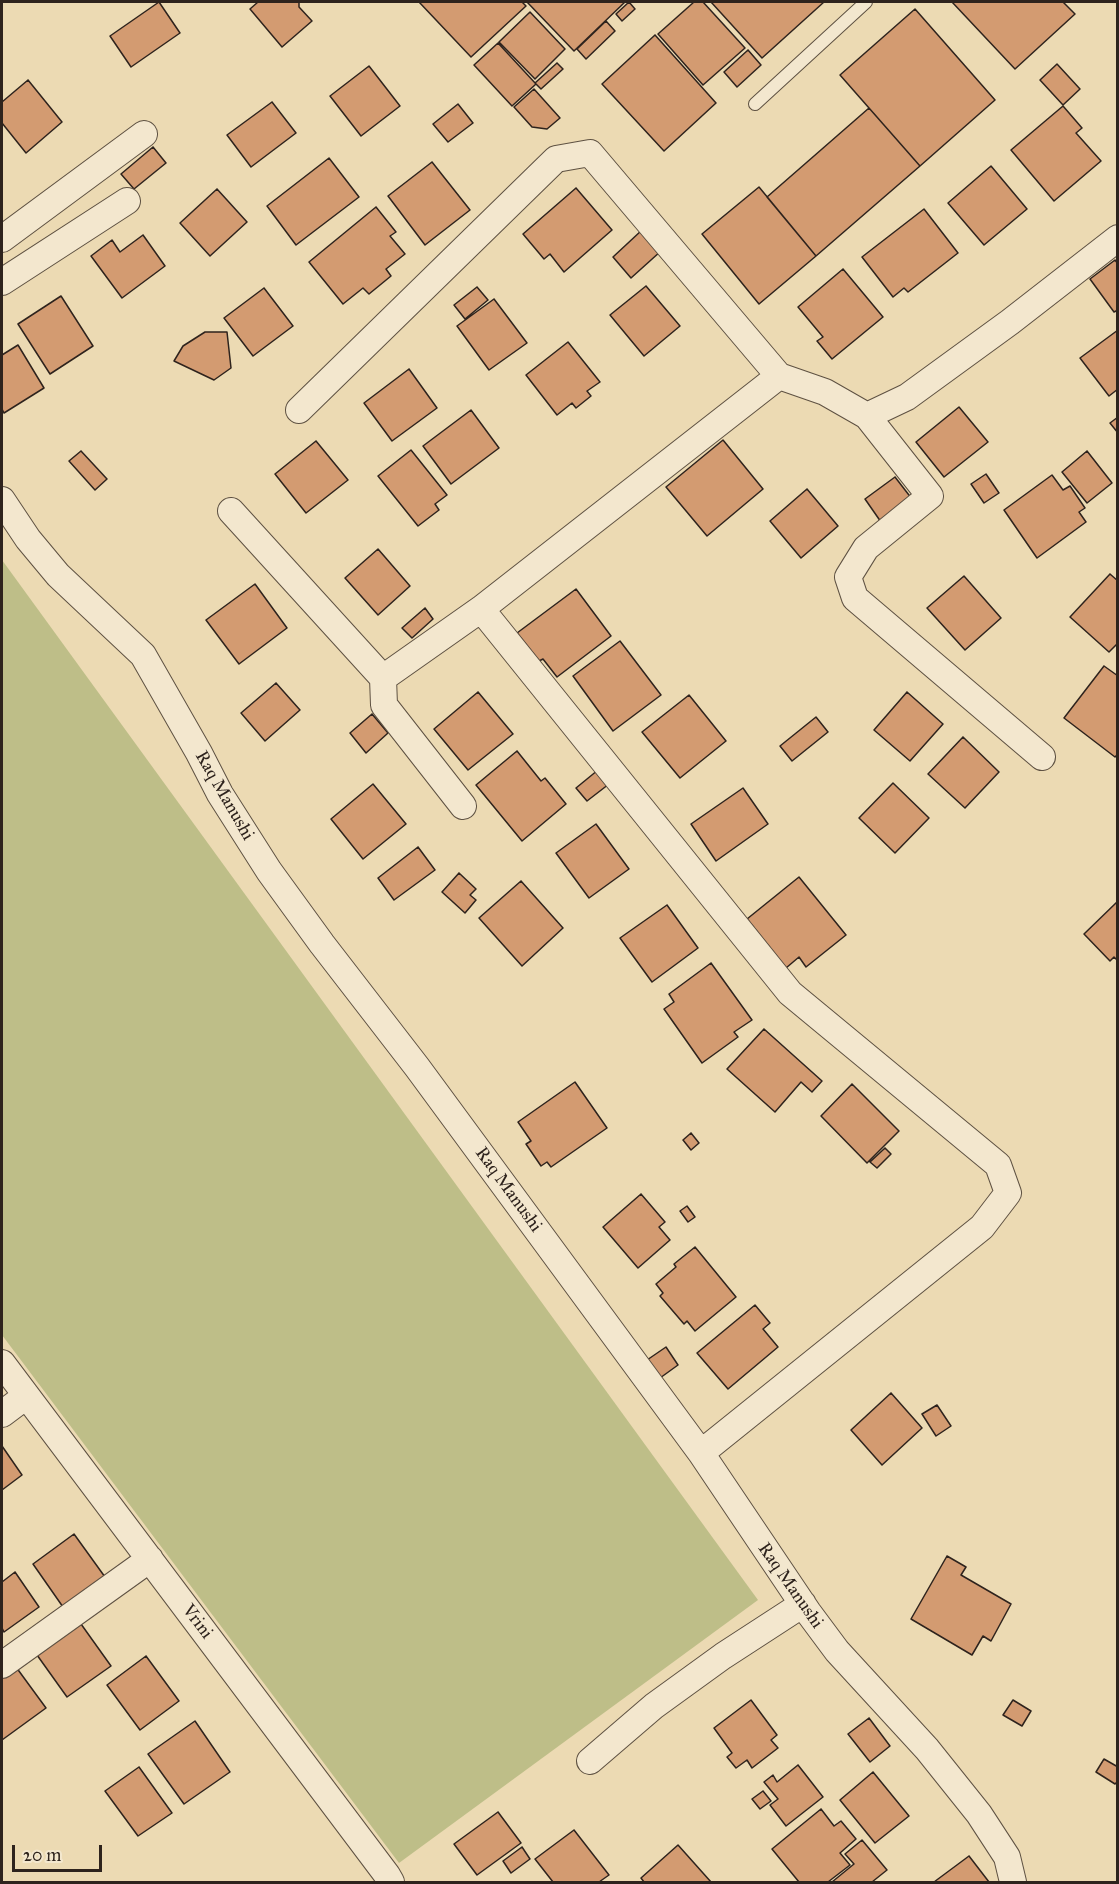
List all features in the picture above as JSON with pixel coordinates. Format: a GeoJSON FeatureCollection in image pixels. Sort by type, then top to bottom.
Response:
{"type":"FeatureCollection","features":[{"type":"Feature","properties":{"kind":"street"},"geometry":{"type":"LineString","coordinates":[[2,239],[144,134]]}},
{"type":"Feature","properties":{"kind":"street"},"geometry":{"type":"LineString","coordinates":[[299,410],[556,159],[590,153],[779,376],[825,392],[867,416],[930,496],[866,548],[848,577],[855,598],[1042,757]]}},
{"type":"Feature","properties":{"kind":"street"},"geometry":{"type":"LineString","coordinates":[[2,282],[128,201]]}},
{"type":"Feature","properties":{"kind":"street"},"geometry":{"type":"LineString","coordinates":[[867,416],[907,397],[1010,322],[1118,238]]}},
{"type":"Feature","properties":{"kind":"street"},"geometry":{"type":"LineString","coordinates":[[383,678],[481,609],[779,376]]}},
{"type":"Feature","properties":{"kind":"street","name":"Raq Manushi"},"geometry":{"type":"LineString","coordinates":[[2,500],[28,539],[58,575],[143,655],[220,794],[269,871],[417,1067],[701,1453],[837,1652],[953,1780],[1007,1857],[1013,1882]]}},
{"type":"Feature","properties":{"kind":"street"},"geometry":{"type":"LineString","coordinates":[[231,511],[383,678],[384,705],[464,806]]}},
{"type":"Feature","properties":{"kind":"street"},"geometry":{"type":"LineString","coordinates":[[481,609],[790,993],[998,1165],[1008,1193],[982,1227],[701,1453]]}},
{"type":"Feature","properties":{"kind":"street","name":"Vrini"},"geometry":{"type":"LineString","coordinates":[[2,1363],[391,1882]]}},
{"type":"Feature","properties":{"kind":"street"},"geometry":{"type":"LineString","coordinates":[[2,1414],[26,1396]]}},
{"type":"Feature","properties":{"kind":"street"},"geometry":{"type":"LineString","coordinates":[[2,1665],[150,1559]]}},
{"type":"Feature","properties":{"kind":"street"},"geometry":{"type":"LineString","coordinates":[[590,1761],[654,1706],[723,1656],[803,1604]]}},
{"type":"Feature","properties":{"kind":"lane"},"geometry":{"type":"LineString","coordinates":[[754,104],[866,2]]}},
{"type":"Feature","properties":{"kind":"green space"},"geometry":{"type":"Polygon","coordinates":[[[2,560],[758,1600],[399,1863],[2,1335],[2,560]]]}},
{"type":"Feature","properties":{"kind":"building"},"geometry":{"type":"Polygon","coordinates":[[[159,2],[180,33],[131,67],[110,36],[159,2]]]}},
{"type":"Feature","properties":{"kind":"building"},"geometry":{"type":"Polygon","coordinates":[[[258,2],[299,2],[299,7],[312,21],[282,47],[250,9],[258,2]]]}},
{"type":"Feature","properties":{"kind":"building"},"geometry":{"type":"Polygon","coordinates":[[[419,2],[522,2],[526,6],[471,57],[419,2]]]}},
{"type":"Feature","properties":{"kind":"building"},"geometry":{"type":"Polygon","coordinates":[[[527,2],[625,2],[574,51],[527,2]]]}},
{"type":"Feature","properties":{"kind":"building"},"geometry":{"type":"Polygon","coordinates":[[[629,2],[635,9],[622,21],[616,14],[629,2]]]}},
{"type":"Feature","properties":{"kind":"building"},"geometry":{"type":"Polygon","coordinates":[[[694,2],[703,2],[745,48],[703,85],[658,34],[694,2]]]}},
{"type":"Feature","properties":{"kind":"building"},"geometry":{"type":"Polygon","coordinates":[[[711,2],[824,2],[762,58],[711,2]]]}},
{"type":"Feature","properties":{"kind":"building"},"geometry":{"type":"Polygon","coordinates":[[[952,2],[1063,2],[1075,14],[1015,69],[952,2]]]}},
{"type":"Feature","properties":{"kind":"building"},"geometry":{"type":"Polygon","coordinates":[[[915,9],[995,100],[920,166],[840,75],[915,9]]]}},
{"type":"Feature","properties":{"kind":"building"},"geometry":{"type":"Polygon","coordinates":[[[530,12],[565,49],[535,79],[499,42],[530,12]]]}},
{"type":"Feature","properties":{"kind":"building"},"geometry":{"type":"Polygon","coordinates":[[[606,21],[615,31],[586,59],[577,49],[606,21]]]}},
{"type":"Feature","properties":{"kind":"building"},"geometry":{"type":"Polygon","coordinates":[[[655,35],[716,103],[664,151],[602,84],[655,35]]]}},
{"type":"Feature","properties":{"kind":"building"},"geometry":{"type":"Polygon","coordinates":[[[498,43],[536,84],[512,106],[474,65],[498,43]]]}},
{"type":"Feature","properties":{"kind":"building"},"geometry":{"type":"Polygon","coordinates":[[[748,50],[761,65],[737,87],[724,72],[748,50]]]}},
{"type":"Feature","properties":{"kind":"building"},"geometry":{"type":"Polygon","coordinates":[[[557,63],[563,69],[541,89],[535,83],[557,63]]]}},
{"type":"Feature","properties":{"kind":"building"},"geometry":{"type":"Polygon","coordinates":[[[1057,64],[1080,89],[1063,105],[1040,80],[1057,64]]]}},
{"type":"Feature","properties":{"kind":"building"},"geometry":{"type":"Polygon","coordinates":[[[369,66],[400,106],[361,136],[330,96],[369,66]]]}},
{"type":"Feature","properties":{"kind":"building"},"geometry":{"type":"Polygon","coordinates":[[[28,80],[62,122],[26,153],[2,123],[2,102],[28,80]]]}},
{"type":"Feature","properties":{"kind":"building"},"geometry":{"type":"Polygon","coordinates":[[[534,89],[560,118],[547,129],[532,127],[514,107],[534,89]]]}},
{"type":"Feature","properties":{"kind":"building"},"geometry":{"type":"Polygon","coordinates":[[[272,102],[296,133],[251,167],[227,135],[272,102]]]}},
{"type":"Feature","properties":{"kind":"building"},"geometry":{"type":"Polygon","coordinates":[[[458,104],[473,123],[448,142],[433,124],[458,104]]]}},
{"type":"Feature","properties":{"kind":"building"},"geometry":{"type":"Polygon","coordinates":[[[1063,106],[1082,128],[1076,133],[1101,161],[1054,201],[1011,150],[1063,106]]]}},
{"type":"Feature","properties":{"kind":"building"},"geometry":{"type":"Polygon","coordinates":[[[869,108],[920,166],[816,256],[767,197],[869,108]]]}},
{"type":"Feature","properties":{"kind":"building"},"geometry":{"type":"Polygon","coordinates":[[[153,147],[166,163],[134,189],[121,174],[153,147]]]}},
{"type":"Feature","properties":{"kind":"building"},"geometry":{"type":"Polygon","coordinates":[[[329,158],[359,197],[296,245],[267,206],[329,158]]]}},
{"type":"Feature","properties":{"kind":"building"},"geometry":{"type":"Polygon","coordinates":[[[432,162],[470,210],[425,245],[388,196],[432,162]]]}},
{"type":"Feature","properties":{"kind":"building"},"geometry":{"type":"Polygon","coordinates":[[[991,166],[1027,209],[984,245],[948,203],[991,166]]]}},
{"type":"Feature","properties":{"kind":"building"},"geometry":{"type":"Polygon","coordinates":[[[759,187],[816,256],[759,304],[702,234],[759,187]]]}},
{"type":"Feature","properties":{"kind":"building"},"geometry":{"type":"Polygon","coordinates":[[[576,188],[612,230],[564,272],[550,254],[544,259],[523,234],[576,188]]]}},
{"type":"Feature","properties":{"kind":"building"},"geometry":{"type":"Polygon","coordinates":[[[217,189],[247,222],[210,256],[180,223],[217,189]]]}},
{"type":"Feature","properties":{"kind":"building"},"geometry":{"type":"Polygon","coordinates":[[[376,207],[396,232],[390,236],[405,254],[386,269],[391,276],[369,294],[363,288],[343,304],[309,262],[376,207]]]}},
{"type":"Feature","properties":{"kind":"building"},"geometry":{"type":"Polygon","coordinates":[[[924,209],[958,253],[908,292],[904,288],[893,297],[862,257],[924,209]]]}},
{"type":"Feature","properties":{"kind":"building"},"geometry":{"type":"Polygon","coordinates":[[[642,230],[661,251],[631,278],[613,257],[642,230]]]}},
{"type":"Feature","properties":{"kind":"building"},"geometry":{"type":"Polygon","coordinates":[[[143,235],[165,266],[122,298],[91,256],[112,240],[120,252],[143,235]]]}},
{"type":"Feature","properties":{"kind":"building"},"geometry":{"type":"Polygon","coordinates":[[[1115,260],[1118,264],[1118,310],[1114,312],[1090,279],[1115,260]]]}},
{"type":"Feature","properties":{"kind":"building"},"geometry":{"type":"Polygon","coordinates":[[[843,269],[883,317],[832,359],[817,341],[823,337],[798,307],[843,269]]]}},
{"type":"Feature","properties":{"kind":"building"},"geometry":{"type":"Polygon","coordinates":[[[646,286],[680,326],[644,356],[610,315],[646,286]]]}},
{"type":"Feature","properties":{"kind":"building"},"geometry":{"type":"Polygon","coordinates":[[[477,287],[488,300],[465,319],[454,305],[477,287]]]}},
{"type":"Feature","properties":{"kind":"building"},"geometry":{"type":"Polygon","coordinates":[[[264,288],[293,326],[253,356],[224,318],[264,288]]]}},
{"type":"Feature","properties":{"kind":"building"},"geometry":{"type":"Polygon","coordinates":[[[61,296],[93,346],[50,374],[18,324],[61,296]]]}},
{"type":"Feature","properties":{"kind":"building"},"geometry":{"type":"Polygon","coordinates":[[[494,299],[527,343],[489,370],[457,326],[494,299]]]}},
{"type":"Feature","properties":{"kind":"building"},"geometry":{"type":"Polygon","coordinates":[[[1118,330],[1118,389],[1109,396],[1080,358],[1118,330]]]}},
{"type":"Feature","properties":{"kind":"building"},"geometry":{"type":"Polygon","coordinates":[[[205,332],[227,332],[231,368],[214,380],[174,361],[183,346],[205,332]]]}},
{"type":"Feature","properties":{"kind":"building"},"geometry":{"type":"Polygon","coordinates":[[[568,342],[600,382],[587,391],[591,396],[576,408],[572,403],[557,415],[526,375],[568,342]]]}},
{"type":"Feature","properties":{"kind":"building"},"geometry":{"type":"Polygon","coordinates":[[[18,345],[44,388],[4,413],[2,409],[2,355],[18,345]]]}},
{"type":"Feature","properties":{"kind":"building"},"geometry":{"type":"Polygon","coordinates":[[[409,369],[437,408],[392,441],[364,403],[409,369]]]}},
{"type":"Feature","properties":{"kind":"building"},"geometry":{"type":"Polygon","coordinates":[[[959,407],[988,442],[944,477],[916,442],[959,407]]]}},
{"type":"Feature","properties":{"kind":"building"},"geometry":{"type":"Polygon","coordinates":[[[471,410],[499,448],[451,484],[423,446],[471,410]]]}},
{"type":"Feature","properties":{"kind":"building"},"geometry":{"type":"Polygon","coordinates":[[[1118,417],[1118,433],[1110,423],[1118,417]]]}},
{"type":"Feature","properties":{"kind":"building"},"geometry":{"type":"Polygon","coordinates":[[[723,440],[763,489],[707,536],[666,487],[723,440]]]}},
{"type":"Feature","properties":{"kind":"building"},"geometry":{"type":"Polygon","coordinates":[[[316,441],[348,480],[306,513],[275,474],[316,441]]]}},
{"type":"Feature","properties":{"kind":"building"},"geometry":{"type":"Polygon","coordinates":[[[411,450],[447,495],[435,504],[439,510],[418,526],[378,476],[411,450]]]}},
{"type":"Feature","properties":{"kind":"building"},"geometry":{"type":"Polygon","coordinates":[[[81,451],[107,479],[95,490],[69,461],[81,451]]]}},
{"type":"Feature","properties":{"kind":"building"},"geometry":{"type":"Polygon","coordinates":[[[1087,451],[1112,483],[1087,503],[1062,472],[1087,451]]]}},
{"type":"Feature","properties":{"kind":"building"},"geometry":{"type":"Polygon","coordinates":[[[986,474],[999,493],[984,503],[971,484],[986,474]]]}},
{"type":"Feature","properties":{"kind":"building"},"geometry":{"type":"Polygon","coordinates":[[[1052,475],[1063,490],[1070,486],[1085,508],[1079,512],[1086,522],[1037,558],[1004,510],[1052,475]]]}},
{"type":"Feature","properties":{"kind":"building"},"geometry":{"type":"Polygon","coordinates":[[[895,477],[912,499],[881,522],[865,499],[895,477]]]}},
{"type":"Feature","properties":{"kind":"building"},"geometry":{"type":"Polygon","coordinates":[[[807,489],[838,526],[801,558],[770,521],[807,489]]]}},
{"type":"Feature","properties":{"kind":"building"},"geometry":{"type":"Polygon","coordinates":[[[378,549],[410,586],[378,615],[345,578],[378,549]]]}},
{"type":"Feature","properties":{"kind":"building"},"geometry":{"type":"Polygon","coordinates":[[[1110,574],[1118,581],[1118,643],[1109,652],[1070,617],[1110,574]]]}},
{"type":"Feature","properties":{"kind":"building"},"geometry":{"type":"Polygon","coordinates":[[[964,576],[1001,618],[965,650],[927,608],[964,576]]]}},
{"type":"Feature","properties":{"kind":"building"},"geometry":{"type":"Polygon","coordinates":[[[255,584],[287,628],[239,664],[206,620],[255,584]]]}},
{"type":"Feature","properties":{"kind":"building"},"geometry":{"type":"Polygon","coordinates":[[[576,589],[611,636],[557,677],[543,659],[539,661],[517,633],[576,589]]]}},
{"type":"Feature","properties":{"kind":"building"},"geometry":{"type":"Polygon","coordinates":[[[425,608],[433,619],[412,638],[402,628],[425,608]]]}},
{"type":"Feature","properties":{"kind":"building"},"geometry":{"type":"Polygon","coordinates":[[[620,641],[661,695],[613,731],[573,676],[620,641]]]}},
{"type":"Feature","properties":{"kind":"building"},"geometry":{"type":"Polygon","coordinates":[[[1104,666],[1118,676],[1118,754],[1115,757],[1064,718],[1104,666]]]}},
{"type":"Feature","properties":{"kind":"building"},"geometry":{"type":"Polygon","coordinates":[[[276,683],[300,710],[265,741],[241,713],[276,683]]]}},
{"type":"Feature","properties":{"kind":"building"},"geometry":{"type":"Polygon","coordinates":[[[478,692],[513,734],[468,770],[434,729],[478,692]]]}},
{"type":"Feature","properties":{"kind":"building"},"geometry":{"type":"Polygon","coordinates":[[[907,692],[943,724],[910,761],[874,730],[907,692]]]}},
{"type":"Feature","properties":{"kind":"building"},"geometry":{"type":"Polygon","coordinates":[[[689,695],[726,741],[680,778],[642,732],[689,695]]]}},
{"type":"Feature","properties":{"kind":"building"},"geometry":{"type":"Polygon","coordinates":[[[372,714],[388,733],[366,753],[350,733],[372,714]]]}},
{"type":"Feature","properties":{"kind":"building"},"geometry":{"type":"Polygon","coordinates":[[[816,717],[828,732],[792,761],[780,746],[816,717]]]}},
{"type":"Feature","properties":{"kind":"building"},"geometry":{"type":"Polygon","coordinates":[[[963,737],[999,772],[965,808],[928,774],[963,737]]]}},
{"type":"Feature","properties":{"kind":"building"},"geometry":{"type":"Polygon","coordinates":[[[517,751],[541,781],[545,778],[566,804],[522,841],[476,785],[517,751]]]}},
{"type":"Feature","properties":{"kind":"building"},"geometry":{"type":"Polygon","coordinates":[[[598,770],[609,784],[587,801],[576,788],[598,770]]]}},
{"type":"Feature","properties":{"kind":"building"},"geometry":{"type":"Polygon","coordinates":[[[893,783],[929,818],[895,853],[859,818],[893,783]]]}},
{"type":"Feature","properties":{"kind":"building"},"geometry":{"type":"Polygon","coordinates":[[[373,784],[406,824],[363,859],[331,819],[373,784]]]}},
{"type":"Feature","properties":{"kind":"building"},"geometry":{"type":"Polygon","coordinates":[[[743,788],[768,824],[716,861],[691,824],[743,788]]]}},
{"type":"Feature","properties":{"kind":"building"},"geometry":{"type":"Polygon","coordinates":[[[596,824],[629,869],[589,898],[556,853],[596,824]]]}},
{"type":"Feature","properties":{"kind":"building"},"geometry":{"type":"Polygon","coordinates":[[[418,847],[435,870],[394,900],[378,878],[418,847]]]}},
{"type":"Feature","properties":{"kind":"building"},"geometry":{"type":"Polygon","coordinates":[[[459,873],[476,889],[470,895],[476,900],[465,913],[442,892],[459,873]]]}},
{"type":"Feature","properties":{"kind":"building"},"geometry":{"type":"Polygon","coordinates":[[[799,877],[846,935],[806,967],[799,957],[786,968],[747,919],[799,877]]]}},
{"type":"Feature","properties":{"kind":"building"},"geometry":{"type":"Polygon","coordinates":[[[521,881],[563,928],[522,966],[479,918],[521,881]]]}},
{"type":"Feature","properties":{"kind":"building"},"geometry":{"type":"Polygon","coordinates":[[[1118,901],[1118,961],[1114,957],[1110,961],[1084,934],[1118,901]]]}},
{"type":"Feature","properties":{"kind":"building"},"geometry":{"type":"Polygon","coordinates":[[[667,905],[698,948],[652,982],[620,938],[667,905]]]}},
{"type":"Feature","properties":{"kind":"building"},"geometry":{"type":"Polygon","coordinates":[[[711,963],[752,1020],[734,1032],[738,1037],[702,1063],[664,1009],[674,1002],[669,994],[711,963]]]}},
{"type":"Feature","properties":{"kind":"building"},"geometry":{"type":"Polygon","coordinates":[[[764,1029],[822,1081],[812,1092],[801,1082],[775,1112],[727,1069],[764,1029]]]}},
{"type":"Feature","properties":{"kind":"building"},"geometry":{"type":"Polygon","coordinates":[[[575,1082],[607,1128],[551,1167],[547,1162],[541,1166],[526,1144],[531,1141],[518,1122],[575,1082]]]}},
{"type":"Feature","properties":{"kind":"building"},"geometry":{"type":"Polygon","coordinates":[[[852,1084],[899,1131],[867,1163],[821,1116],[852,1084]]]}},
{"type":"Feature","properties":{"kind":"building"},"geometry":{"type":"Polygon","coordinates":[[[691,1133],[699,1143],[691,1150],[683,1140],[691,1133]]]}},
{"type":"Feature","properties":{"kind":"building"},"geometry":{"type":"Polygon","coordinates":[[[885,1148],[891,1154],[877,1168],[870,1162],[885,1148]]]}},
{"type":"Feature","properties":{"kind":"building"},"geometry":{"type":"Polygon","coordinates":[[[641,1194],[665,1222],[659,1227],[670,1240],[638,1268],[603,1227],[641,1194]]]}},
{"type":"Feature","properties":{"kind":"building"},"geometry":{"type":"Polygon","coordinates":[[[687,1206],[695,1217],[688,1222],[680,1211],[687,1206]]]}},
{"type":"Feature","properties":{"kind":"building"},"geometry":{"type":"Polygon","coordinates":[[[695,1247],[736,1297],[695,1331],[687,1321],[684,1324],[660,1296],[663,1293],[656,1284],[676,1267],[674,1264],[695,1247]]]}},
{"type":"Feature","properties":{"kind":"building"},"geometry":{"type":"Polygon","coordinates":[[[755,1305],[770,1323],[763,1329],[778,1347],[728,1389],[697,1353],[755,1305]]]}},
{"type":"Feature","properties":{"kind":"building"},"geometry":{"type":"Polygon","coordinates":[[[666,1347],[678,1365],[660,1378],[647,1360],[666,1347]]]}},
{"type":"Feature","properties":{"kind":"building"},"geometry":{"type":"Polygon","coordinates":[[[891,1393],[922,1428],[882,1465],[851,1430],[891,1393]]]}},
{"type":"Feature","properties":{"kind":"building"},"geometry":{"type":"Polygon","coordinates":[[[937,1405],[951,1426],[936,1436],[922,1414],[937,1405]]]}},
{"type":"Feature","properties":{"kind":"building"},"geometry":{"type":"Polygon","coordinates":[[[2,1446],[22,1475],[2,1490],[2,1446]]]}},
{"type":"Feature","properties":{"kind":"building"},"geometry":{"type":"Polygon","coordinates":[[[74,1534],[105,1577],[63,1607],[33,1564],[74,1534]]]}},
{"type":"Feature","properties":{"kind":"building"},"geometry":{"type":"Polygon","coordinates":[[[947,1556],[966,1567],[961,1575],[1011,1604],[991,1641],[983,1636],[972,1655],[911,1619],[947,1556]]]}},
{"type":"Feature","properties":{"kind":"building"},"geometry":{"type":"Polygon","coordinates":[[[15,1572],[39,1607],[4,1632],[2,1628],[2,1582],[15,1572]]]}},
{"type":"Feature","properties":{"kind":"building"},"geometry":{"type":"Polygon","coordinates":[[[81,1624],[111,1666],[67,1697],[37,1655],[81,1624]]]}},
{"type":"Feature","properties":{"kind":"building"},"geometry":{"type":"Polygon","coordinates":[[[146,1656],[179,1701],[140,1730],[107,1685],[146,1656]]]}},
{"type":"Feature","properties":{"kind":"building"},"geometry":{"type":"Polygon","coordinates":[[[16,1667],[46,1708],[2,1740],[2,1677],[16,1667]]]}},
{"type":"Feature","properties":{"kind":"building"},"geometry":{"type":"Polygon","coordinates":[[[751,1700],[777,1735],[771,1740],[778,1748],[752,1768],[747,1760],[736,1768],[727,1757],[732,1753],[714,1728],[751,1700]]]}},
{"type":"Feature","properties":{"kind":"building"},"geometry":{"type":"Polygon","coordinates":[[[1013,1700],[1031,1711],[1022,1726],[1003,1715],[1013,1700]]]}},
{"type":"Feature","properties":{"kind":"building"},"geometry":{"type":"Polygon","coordinates":[[[869,1718],[890,1746],[870,1762],[848,1734],[869,1718]]]}},
{"type":"Feature","properties":{"kind":"building"},"geometry":{"type":"Polygon","coordinates":[[[195,1721],[230,1772],[184,1804],[148,1754],[195,1721]]]}},
{"type":"Feature","properties":{"kind":"building"},"geometry":{"type":"Polygon","coordinates":[[[1104,1759],[1118,1767],[1118,1781],[1115,1784],[1096,1772],[1104,1759]]]}},
{"type":"Feature","properties":{"kind":"building"},"geometry":{"type":"Polygon","coordinates":[[[798,1765],[823,1797],[786,1826],[770,1805],[778,1799],[764,1782],[773,1775],[777,1782],[798,1765]]]}},
{"type":"Feature","properties":{"kind":"building"},"geometry":{"type":"Polygon","coordinates":[[[139,1767],[172,1813],[138,1836],[105,1791],[139,1767]]]}},
{"type":"Feature","properties":{"kind":"building"},"geometry":{"type":"Polygon","coordinates":[[[873,1772],[909,1816],[875,1843],[840,1800],[873,1772]]]}},
{"type":"Feature","properties":{"kind":"building"},"geometry":{"type":"Polygon","coordinates":[[[763,1791],[771,1801],[760,1809],[752,1799],[763,1791]]]}},
{"type":"Feature","properties":{"kind":"building"},"geometry":{"type":"Polygon","coordinates":[[[821,1809],[834,1826],[841,1821],[856,1839],[840,1853],[850,1865],[828,1882],[799,1882],[772,1849],[821,1809]]]}},
{"type":"Feature","properties":{"kind":"building"},"geometry":{"type":"Polygon","coordinates":[[[498,1812],[521,1843],[477,1875],[454,1844],[498,1812]]]}},
{"type":"Feature","properties":{"kind":"building"},"geometry":{"type":"Polygon","coordinates":[[[574,1830],[609,1875],[599,1882],[553,1882],[535,1859],[574,1830]]]}},
{"type":"Feature","properties":{"kind":"building"},"geometry":{"type":"Polygon","coordinates":[[[862,1840],[887,1870],[872,1882],[832,1882],[854,1864],[845,1854],[862,1840]]]}},
{"type":"Feature","properties":{"kind":"building"},"geometry":{"type":"Polygon","coordinates":[[[678,1845],[711,1882],[644,1882],[641,1878],[678,1845]]]}},
{"type":"Feature","properties":{"kind":"building"},"geometry":{"type":"Polygon","coordinates":[[[522,1847],[530,1859],[511,1873],[503,1861],[522,1847]]]}},
{"type":"Feature","properties":{"kind":"building"},"geometry":{"type":"Polygon","coordinates":[[[969,1856],[989,1882],[934,1882],[969,1856]]]}}]}
